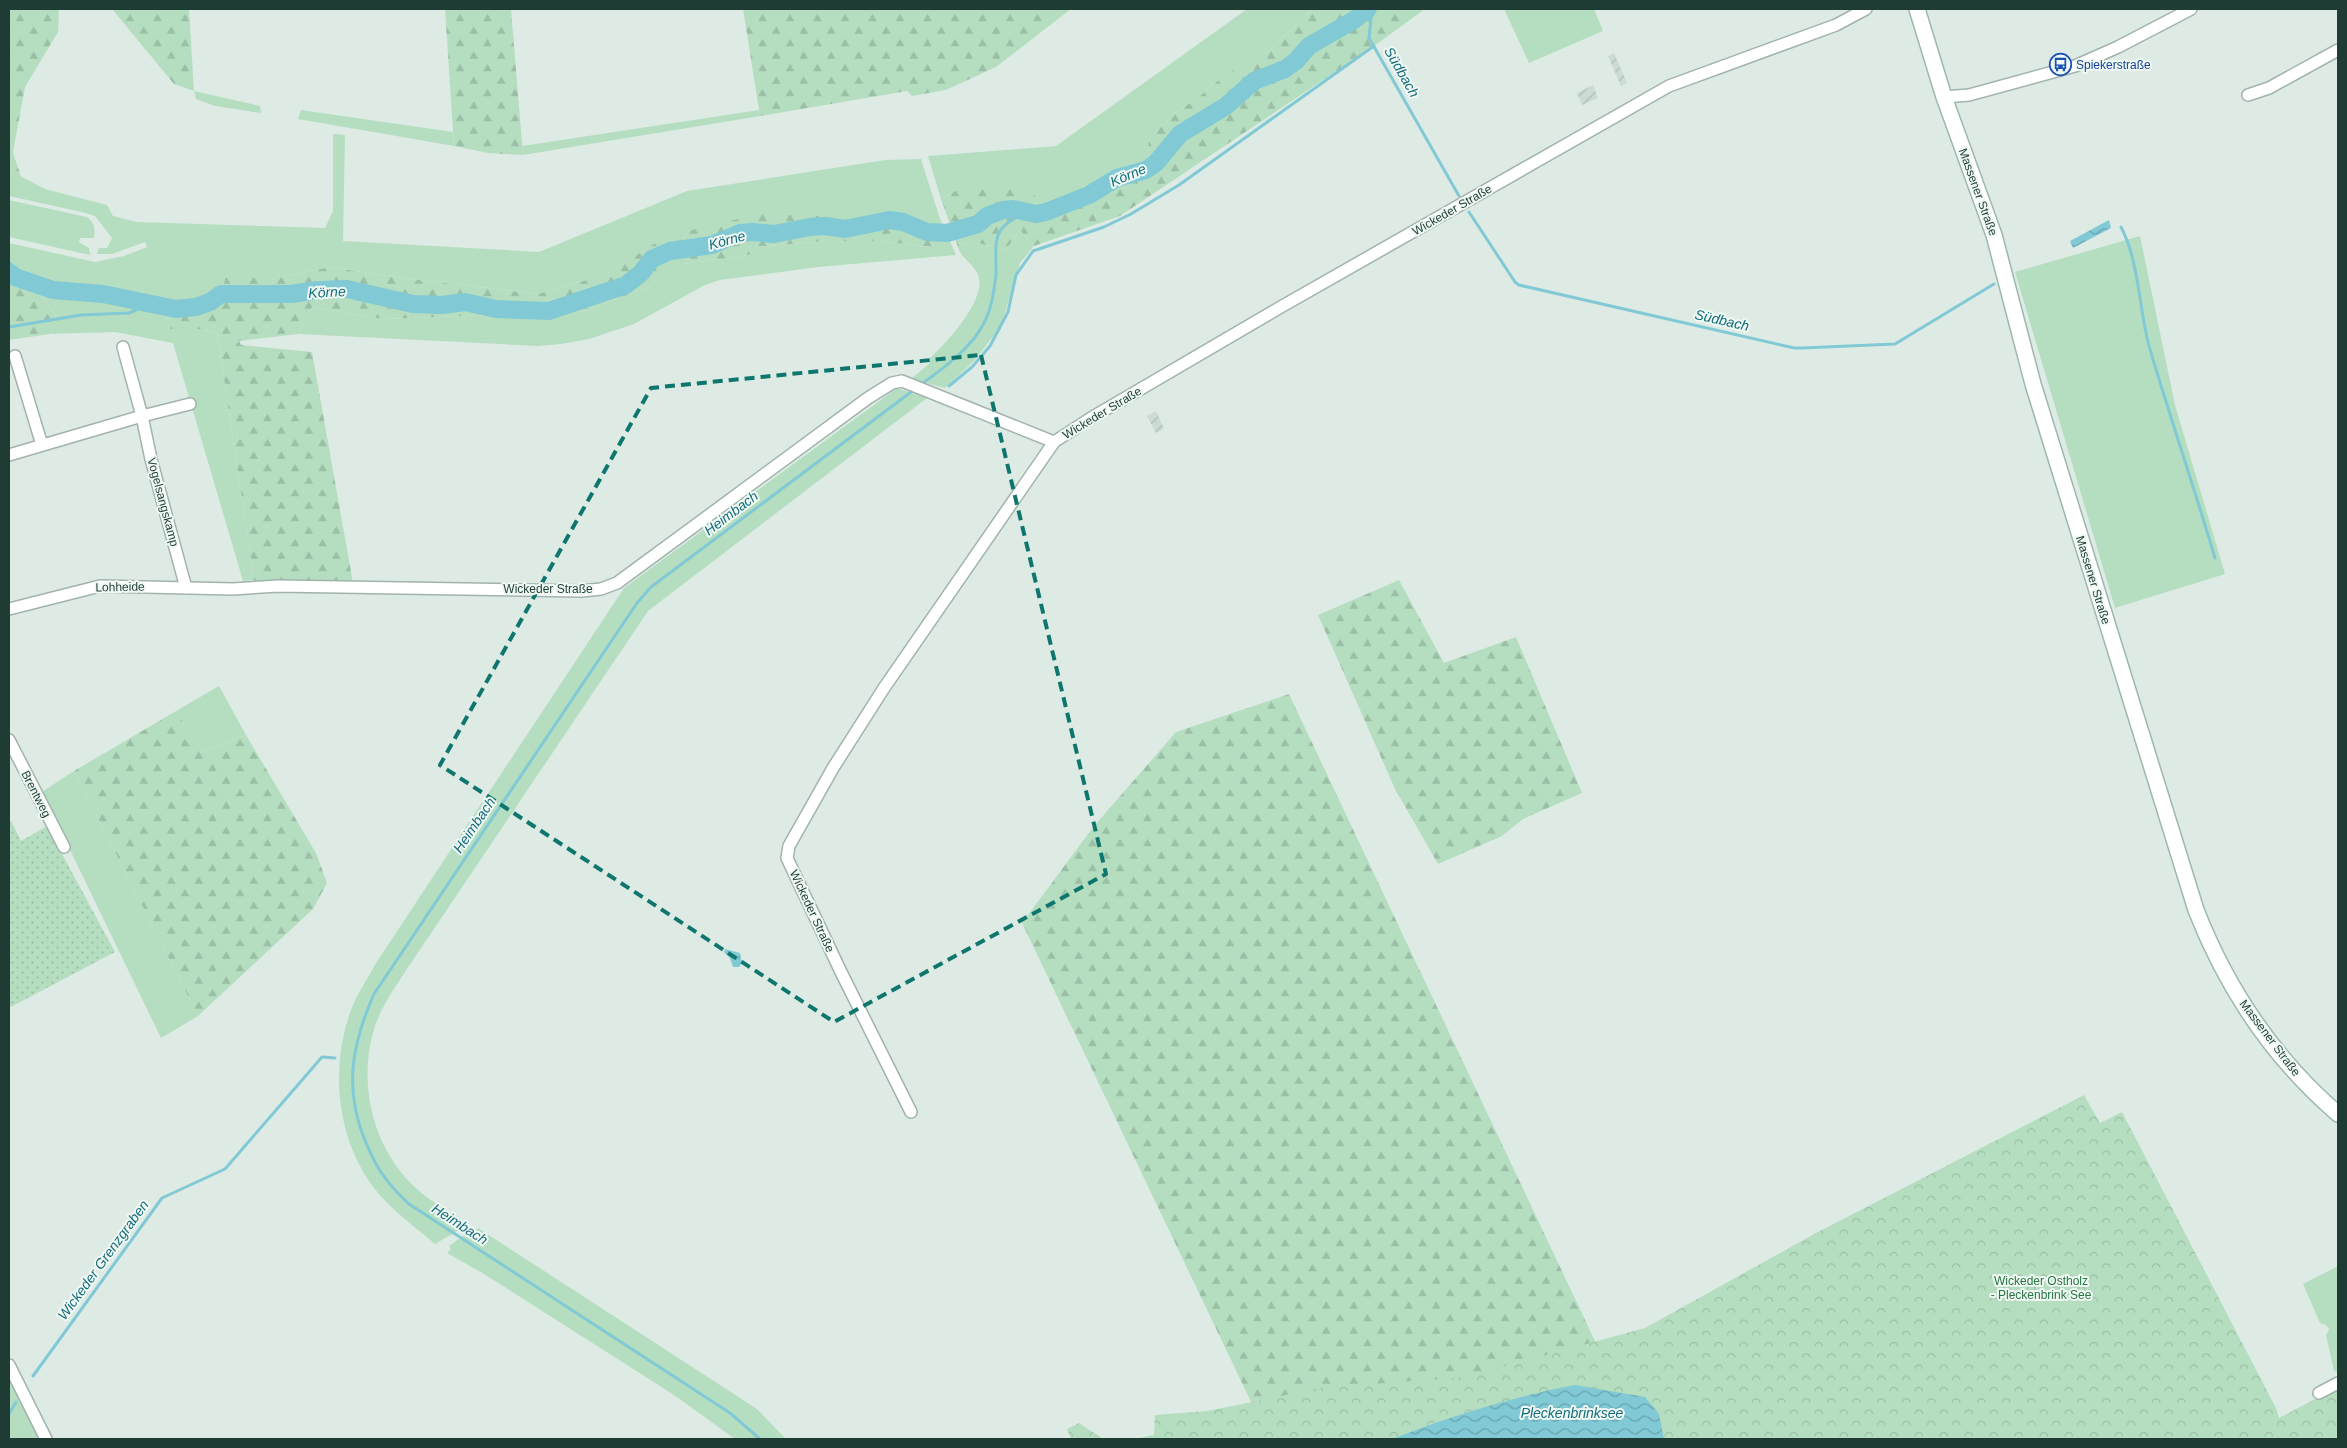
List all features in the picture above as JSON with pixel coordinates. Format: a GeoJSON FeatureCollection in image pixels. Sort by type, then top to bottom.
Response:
{"type":"FeatureCollection","features":[{"type":"Feature","properties":{"kind":"main road","name":"Massener Straße"},"geometry":{"type":"LineString","coordinates":[[1917,9],[1944,97],[1994,234],[2033,384],[2184,874],[2206,936],[2228,980],[2251,1017],[2287,1064],[2338,1114]]}},
{"type":"Feature","properties":{"kind":"street","name":"Wickeder Straße"},"geometry":{"type":"LineString","coordinates":[[911,1112],[821,930],[787,858],[788,852],[833,768],[884,688],[1054,442],[1091,418],[1279,308],[1669,86],[1836,25],[1866,9]]}},
{"type":"Feature","properties":{"kind":"street"},"geometry":{"type":"LineString","coordinates":[[1944,97],[1969,96],[2075,66],[2118,47],[2191,9]]}},
{"type":"Feature","properties":{"kind":"street"},"geometry":{"type":"LineString","coordinates":[[2248,94],[2269,88],[2338,50]]}},
{"type":"Feature","properties":{"kind":"street","name":"Vogelsangskamp"},"geometry":{"type":"LineString","coordinates":[[123,347],[186,588]]}},
{"type":"Feature","properties":{"kind":"street"},"geometry":{"type":"LineString","coordinates":[[15,356],[42,445]]}},
{"type":"Feature","properties":{"kind":"street","name":"Wickeder Straße"},"geometry":{"type":"LineString","coordinates":[[233,588],[278,586],[582,591],[601,589],[617,584],[868,398],[892,383],[908,382],[1054,442]]}},
{"type":"Feature","properties":{"kind":"street"},"geometry":{"type":"LineString","coordinates":[[9,455],[190,404]]}},
{"type":"Feature","properties":{"kind":"street","name":"Lohheide"},"geometry":{"type":"LineString","coordinates":[[9,609],[100,586],[233,588]]}},
{"type":"Feature","properties":{"kind":"street","name":"Brentweg"},"geometry":{"type":"LineString","coordinates":[[9,740],[64,847]]}},
{"type":"Feature","properties":{"kind":"street"},"geometry":{"type":"LineString","coordinates":[[9,1364],[46,1439]]}},
{"type":"Feature","properties":{"kind":"street"},"geometry":{"type":"LineString","coordinates":[[2319,1393],[2338,1383]]}},
{"type":"Feature","properties":{"kind":"highlighted area"},"geometry":{"type":"Polygon","coordinates":[[[981,355],[1106,874],[834,1022],[440,765],[651,388],[981,355]]]}},
{"type":"Feature","properties":{"kind":"shaded area"},"geometry":{"type":"Polygon","coordinates":[[[1614,53],[1627,83],[1621,86],[1608,56],[1614,53]]]}},
{"type":"Feature","properties":{"kind":"shaded area"},"geometry":{"type":"Polygon","coordinates":[[[1593,85],[1598,98],[1582,105],[1577,93],[1593,85]]]}},
{"type":"Feature","properties":{"kind":"shaded area"},"geometry":{"type":"Polygon","coordinates":[[[1156,411],[1164,429],[1156,433],[1147,416],[1156,411]]]}},
{"type":"Feature","properties":{"kind":"green space"},"geometry":{"type":"Polygon","coordinates":[[[9,9],[59,9],[58,32],[25,87],[13,152],[21,177],[9,170],[9,9]]]}},
{"type":"Feature","properties":{"kind":"green space"},"geometry":{"type":"Polygon","coordinates":[[[112,9],[189,9],[194,91],[174,84],[112,9]]]}},
{"type":"Feature","properties":{"kind":"green space"},"geometry":{"type":"Polygon","coordinates":[[[445,9],[511,9],[523,155],[488,153],[454,146],[445,9]]]}},
{"type":"Feature","properties":{"kind":"green space"},"geometry":{"type":"Polygon","coordinates":[[[743,9],[1071,9],[996,67],[946,90],[912,96],[907,91],[760,116],[743,9]]]}},
{"type":"Feature","properties":{"kind":"green space"},"geometry":{"type":"Polygon","coordinates":[[[1247,9],[1313,9],[1270,50],[1227,73],[1200,96],[1177,112],[1150,137],[1142,180],[1051,219],[1034,216],[969,184],[941,199],[928,156],[1056,146],[1247,9]]]}},
{"type":"Feature","properties":{"kind":"green space"},"geometry":{"type":"Polygon","coordinates":[[[1313,9],[1425,9],[1374,46],[1120,216],[1034,246],[1020,230],[1005,251],[975,243],[963,244],[958,247],[941,199],[969,184],[1011,184],[1035,195],[1035,216],[1051,219],[1141,180],[1150,137],[1177,112],[1200,96],[1227,73],[1270,50],[1313,9]]]}},
{"type":"Feature","properties":{"kind":"green space"},"geometry":{"type":"Polygon","coordinates":[[[1504,9],[1594,9],[1603,31],[1529,63],[1504,9]]]}},
{"type":"Feature","properties":{"kind":"green space"},"geometry":{"type":"Polygon","coordinates":[[[194,91],[260,106],[261,113],[215,106],[196,99],[194,91]]]}},
{"type":"Feature","properties":{"kind":"green space"},"geometry":{"type":"Polygon","coordinates":[[[301,110],[453,132],[454,146],[298,119],[301,110]]]}},
{"type":"Feature","properties":{"kind":"green space"},"geometry":{"type":"Polygon","coordinates":[[[759,110],[760,116],[523,155],[522,146],[759,110]]]}},
{"type":"Feature","properties":{"kind":"green space"},"geometry":{"type":"Polygon","coordinates":[[[333,134],[345,135],[343,241],[539,252],[687,191],[885,160],[921,159],[939,216],[956,255],[818,267],[720,280],[705,285],[634,324],[589,339],[538,346],[298,334],[312,307],[383,319],[492,315],[561,303],[582,312],[649,287],[676,265],[749,255],[756,247],[826,241],[879,241],[930,247],[933,236],[885,228],[836,233],[666,236],[605,275],[537,294],[394,277],[329,267],[278,278],[225,278],[220,304],[166,316],[170,329],[196,329],[217,332],[254,580],[243,581],[173,343],[115,332],[50,334],[56,316],[37,289],[9,282],[9,243],[95,262],[124,256],[147,247],[145,242],[112,254],[97,254],[99,248],[107,248],[112,238],[95,216],[9,196],[9,170],[45,189],[107,205],[113,216],[137,222],[325,228],[333,211],[333,134]]]}},
{"type":"Feature","properties":{"kind":"green space"},"geometry":{"type":"Polygon","coordinates":[[[9,200],[87,217],[94,226],[94,238],[80,238],[79,242],[89,248],[90,255],[9,237],[9,200]]]}},
{"type":"Feature","properties":{"kind":"green space"},"geometry":{"type":"Polygon","coordinates":[[[759,214],[826,216],[837,233],[885,228],[933,236],[931,247],[879,241],[826,241],[756,247],[749,255],[676,265],[649,287],[582,312],[561,303],[492,315],[383,319],[312,307],[298,334],[239,341],[241,345],[312,352],[353,583],[256,583],[254,580],[217,332],[196,329],[170,329],[166,316],[220,304],[225,278],[278,278],[329,267],[394,277],[537,294],[605,275],[666,236],[759,214]]]}},
{"type":"Feature","properties":{"kind":"green space"},"geometry":{"type":"Polygon","coordinates":[[[1020,230],[1034,246],[1020,263],[1001,326],[974,361],[945,388],[911,379],[930,363],[927,361],[952,335],[975,300],[979,288],[978,274],[962,255],[958,247],[963,244],[975,243],[1005,251],[1020,230]]]}},
{"type":"Feature","properties":{"kind":"green space"},"geometry":{"type":"Polygon","coordinates":[[[2140,236],[2175,405],[2225,574],[2115,608],[2015,272],[2140,236]]]}},
{"type":"Feature","properties":{"kind":"green space"},"geometry":{"type":"Polygon","coordinates":[[[9,282],[37,289],[56,316],[50,334],[9,340],[9,282]]]}},
{"type":"Feature","properties":{"kind":"green space"},"geometry":{"type":"Polygon","coordinates":[[[897,388],[927,398],[648,611],[386,1001],[375,1026],[370,1047],[368,1069],[372,1114],[379,1135],[389,1155],[402,1173],[428,1198],[464,1221],[464,1227],[435,1244],[395,1211],[374,1188],[361,1168],[351,1147],[344,1125],[340,1102],[340,1055],[344,1032],[359,992],[376,963],[624,588],[897,388]]]}},
{"type":"Feature","properties":{"kind":"green space"},"geometry":{"type":"Polygon","coordinates":[[[1399,580],[1444,663],[1516,637],[1582,793],[1523,819],[1502,836],[1438,864],[1395,789],[1318,615],[1399,580]]]}},
{"type":"Feature","properties":{"kind":"green space"},"geometry":{"type":"Polygon","coordinates":[[[219,686],[246,735],[203,752],[176,711],[219,686]]]}},
{"type":"Feature","properties":{"kind":"green space"},"geometry":{"type":"Polygon","coordinates":[[[1289,694],[1604,1360],[1254,1408],[1022,923],[1094,826],[1176,732],[1289,694]]]}},
{"type":"Feature","properties":{"kind":"green space"},"geometry":{"type":"Polygon","coordinates":[[[176,711],[203,752],[246,735],[316,853],[327,883],[313,909],[198,1016],[74,771],[176,711]]]}},
{"type":"Feature","properties":{"kind":"green space"},"geometry":{"type":"Polygon","coordinates":[[[74,771],[198,1016],[161,1038],[42,792],[74,771]]]}},
{"type":"Feature","properties":{"kind":"green space"},"geometry":{"type":"Polygon","coordinates":[[[11,821],[21,841],[47,826],[115,952],[9,1008],[9,822],[11,821]]]}},
{"type":"Feature","properties":{"kind":"green space","name":"Wickeder Ostholz - Pleckenbrink See"},"geometry":{"type":"Polygon","coordinates":[[[2084,1095],[2100,1123],[2122,1112],[2276,1408],[2279,1418],[2338,1387],[2338,1439],[1134,1439],[1154,1435],[1155,1415],[1207,1411],[1321,1388],[1465,1377],[1645,1328],[1816,1233],[2084,1095]]]}},
{"type":"Feature","properties":{"kind":"green space"},"geometry":{"type":"Polygon","coordinates":[[[478,1228],[757,1409],[786,1439],[735,1439],[674,1395],[484,1274],[447,1253],[451,1249],[449,1246],[471,1230],[474,1232],[478,1228]]]}},
{"type":"Feature","properties":{"kind":"green space"},"geometry":{"type":"Polygon","coordinates":[[[2338,1266],[2338,1372],[2334,1371],[2326,1335],[2329,1329],[2326,1325],[2320,1323],[2303,1284],[2338,1266]]]}},
{"type":"Feature","properties":{"kind":"green space"},"geometry":{"type":"Polygon","coordinates":[[[9,1376],[40,1439],[9,1439],[9,1376]]]}},
{"type":"Feature","properties":{"kind":"green space"},"geometry":{"type":"Polygon","coordinates":[[[1079,1423],[1103,1439],[1071,1439],[1067,1429],[1079,1423]]]}},
{"type":"Feature","properties":{"kind":"water"},"geometry":{"type":"Polygon","coordinates":[[[2109,220],[2111,228],[2073,248],[2070,241],[2109,220]]]}},
{"type":"Feature","properties":{"kind":"water"},"geometry":{"type":"Polygon","coordinates":[[[725,949],[740,953],[742,963],[739,967],[733,967],[730,958],[724,952],[725,949]]]}},
{"type":"Feature","properties":{"kind":"water","name":"Pleckenbrinksee"},"geometry":{"type":"Polygon","coordinates":[[[1575,1385],[1645,1397],[1659,1414],[1664,1439],[1392,1439],[1482,1408],[1528,1395],[1575,1385]]]}},
{"type":"Feature","properties":{"kind":"waterway","name":"Körne"},"geometry":{"type":"LineString","coordinates":[[9,275],[53,290],[103,294],[176,309],[196,307],[210,302],[221,294],[291,294],[318,290],[347,289],[413,304],[442,305],[465,302],[496,309],[549,311],[626,285],[641,273],[652,259],[670,251],[712,245],[740,233],[774,234],[825,226],[845,229],[889,220],[903,222],[927,232],[947,233],[978,224],[987,216],[1003,210],[1013,209],[1036,214],[1046,212],[1089,195],[1117,178],[1146,170],[1156,163],[1180,134],[1226,106],[1254,81],[1285,69],[1296,61],[1309,46],[1354,20],[1368,9]]}},
{"type":"Feature","properties":{"kind":"waterway","name":"Südbach"},"geometry":{"type":"LineString","coordinates":[[1372,9],[1369,38],[1459,196]]}},
{"type":"Feature","properties":{"kind":"waterway"},"geometry":{"type":"LineString","coordinates":[[949,386],[972,367],[990,346],[1008,312],[1016,275],[1033,251],[1104,227],[1131,214],[1179,185],[1374,46]]}},
{"type":"Feature","properties":{"kind":"waterway","name":"Heimbach"},"geometry":{"type":"LineString","coordinates":[[920,385],[957,357],[979,331],[987,316],[992,298],[996,275],[997,237],[1003,227],[1026,211]]}},
{"type":"Feature","properties":{"kind":"waterway","name":"Südbach"},"geometry":{"type":"LineString","coordinates":[[1469,212],[1515,282],[1519,285],[1794,348],[1895,344],[1994,284]]}},
{"type":"Feature","properties":{"kind":"waterway"},"geometry":{"type":"LineString","coordinates":[[2121,227],[2132,255],[2149,346],[2215,558]]}},
{"type":"Feature","properties":{"kind":"waterway"},"geometry":{"type":"LineString","coordinates":[[9,263],[20,271],[25,280]]}},
{"type":"Feature","properties":{"kind":"waterway"},"geometry":{"type":"LineString","coordinates":[[9,327],[81,315],[129,313],[136,310]]}},
{"type":"Feature","properties":{"kind":"waterway","name":"Heimbach"},"geometry":{"type":"LineString","coordinates":[[760,1439],[730,1413],[409,1204],[382,1174],[373,1160],[364,1138],[354,1101],[353,1066],[360,1030],[374,994],[637,603],[651,587],[915,389]]}},
{"type":"Feature","properties":{"kind":"waterway","name":"Wickeder Grenzgraben"},"geometry":{"type":"LineString","coordinates":[[33,1376],[162,1198],[225,1169],[322,1057],[335,1058]]}},
{"type":"Feature","properties":{"kind":"waterway","name":"Wickeder Grenzgraben"},"geometry":{"type":"LineString","coordinates":[[9,1414],[16,1402]]}},
{"type":"Feature","properties":{"kind":"place","name":"Spiekerstraße"},"geometry":{"type":"Point","coordinates":[2060,65]}}]}
